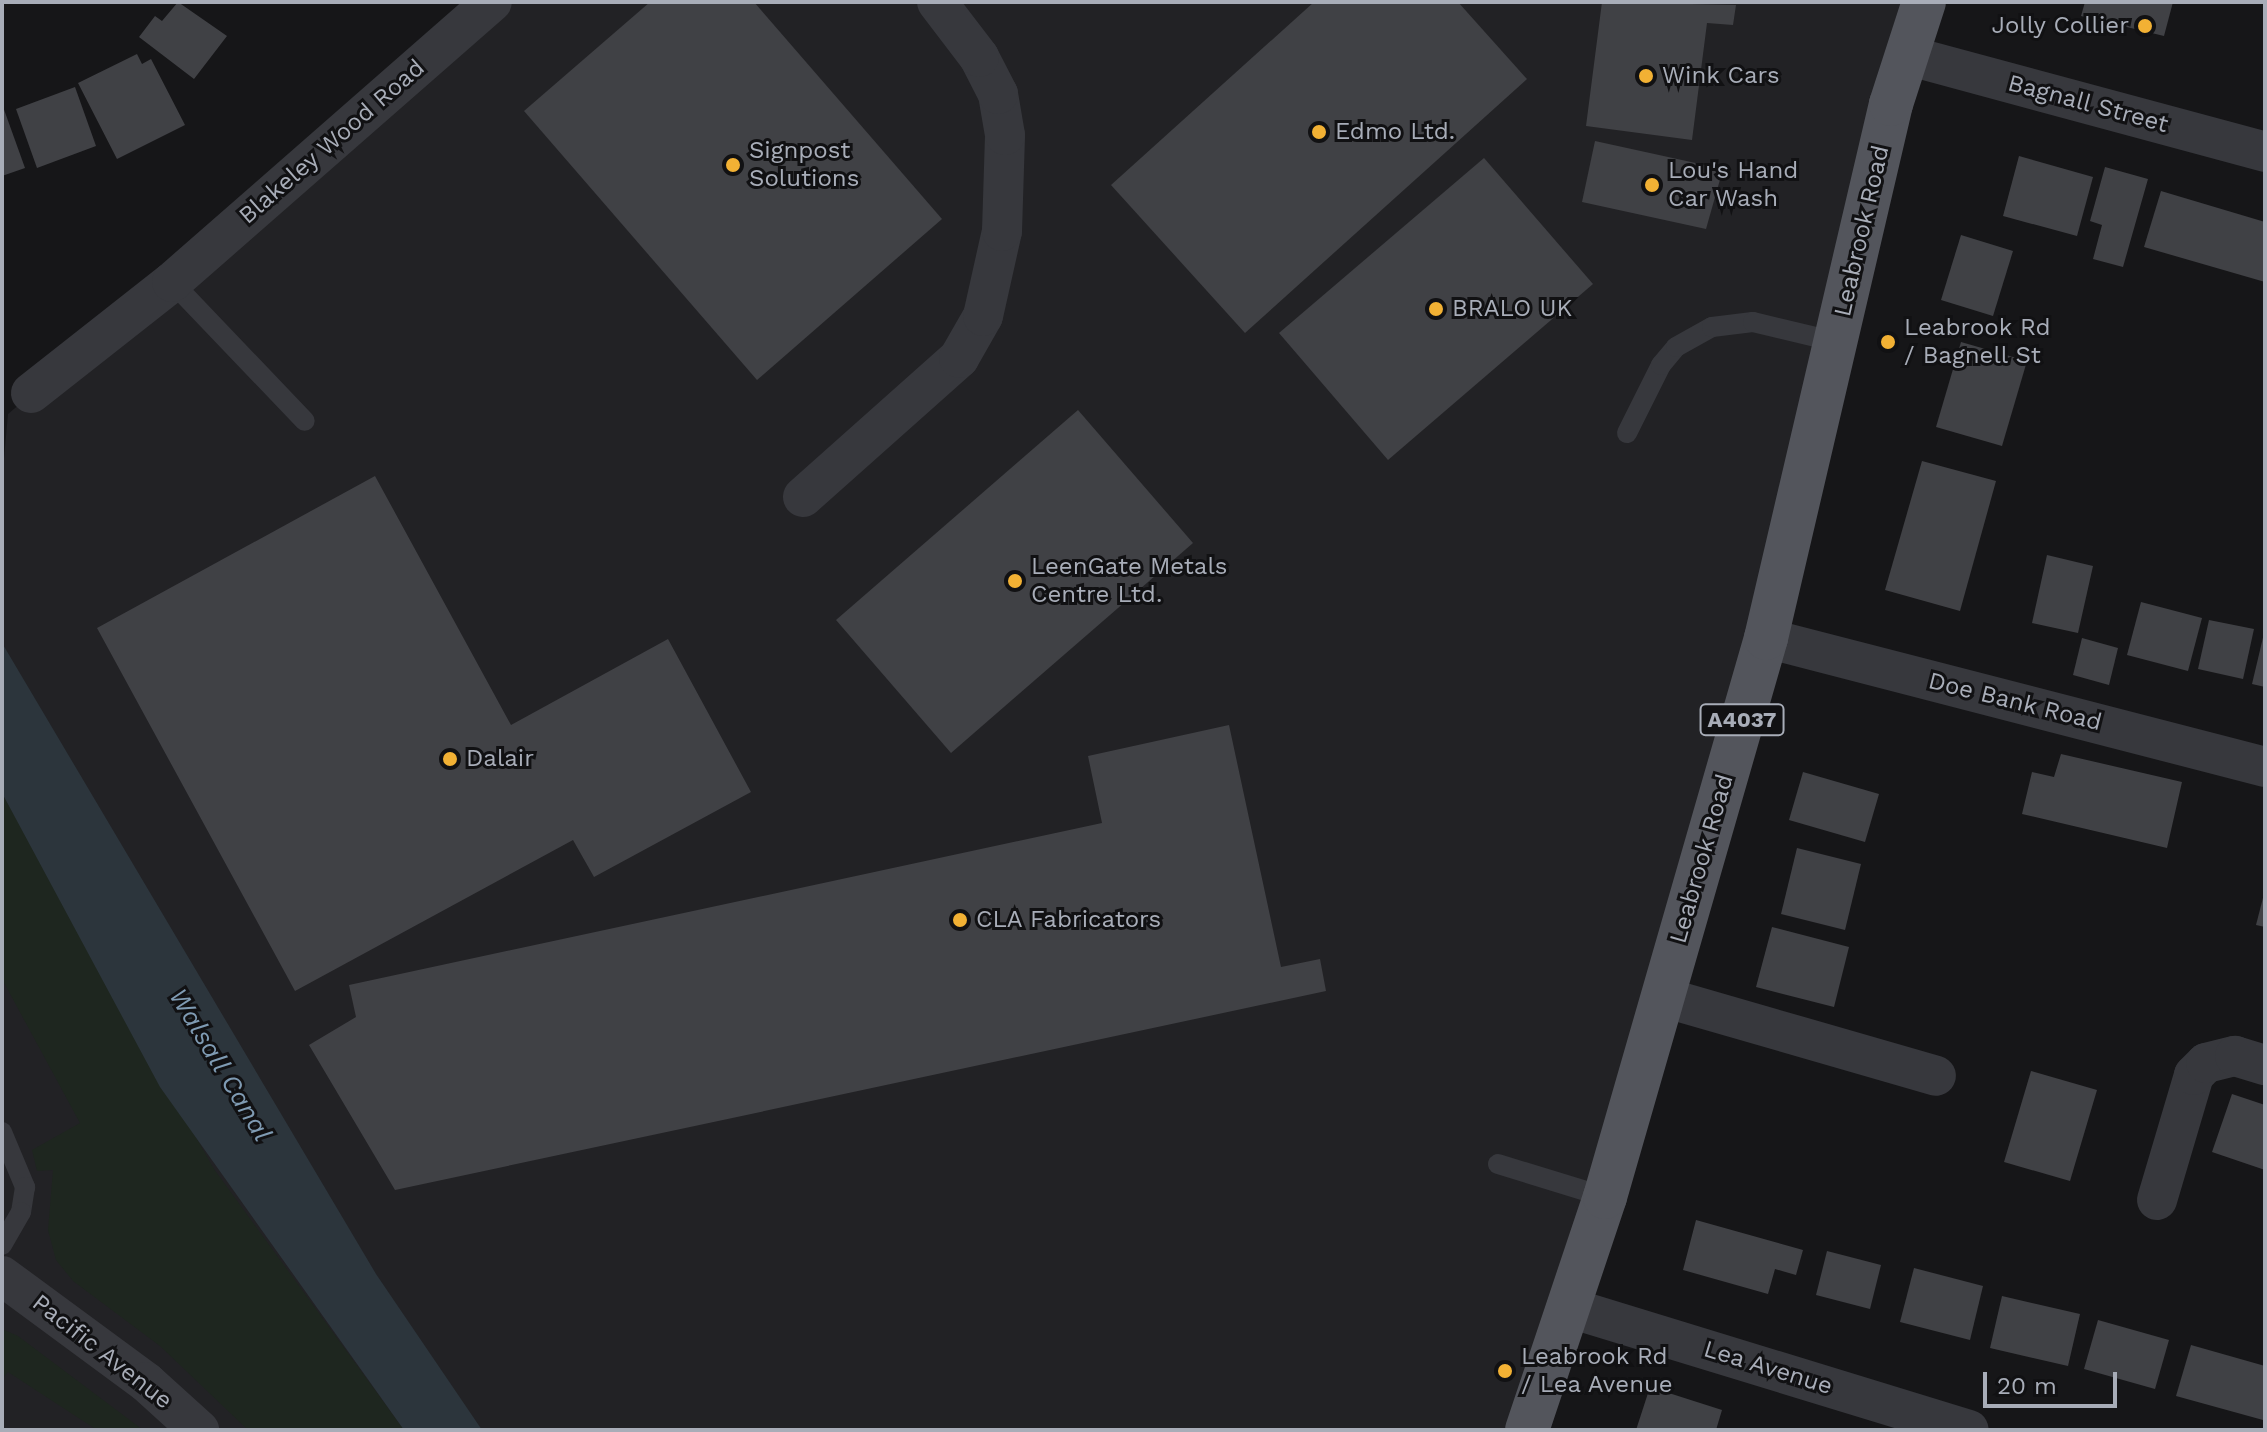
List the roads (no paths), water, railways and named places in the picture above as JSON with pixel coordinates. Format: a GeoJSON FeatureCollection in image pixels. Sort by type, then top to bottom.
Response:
{"type":"FeatureCollection","features":[{"type":"Feature","properties":{"kind":"main road","name":"Leabrook Road"},"geometry":{"type":"LineString","coordinates":[[1527,1430],[1605,1197],[1766,638],[1891,104],[1910,56],[1924,2]]}},
{"type":"Feature","properties":{"kind":"street","name":"Blakeley Wood Road"},"geometry":{"type":"LineString","coordinates":[[31,393],[172,282],[492,2]]}},
{"type":"Feature","properties":{"kind":"street"},"geometry":{"type":"LineString","coordinates":[[803,497],[959,358],[983,316],[1002,231],[1005,135],[998,94],[979,57],[937,2]]}},
{"type":"Feature","properties":{"kind":"street","name":"Bagnall Street"},"geometry":{"type":"LineString","coordinates":[[1910,56],[2265,152]]}},
{"type":"Feature","properties":{"kind":"street","name":"Doe Bank Road"},"geometry":{"type":"LineString","coordinates":[[1766,638],[2265,767]]}},
{"type":"Feature","properties":{"kind":"street"},"geometry":{"type":"LineString","coordinates":[[1663,997],[1936,1076]]}},
{"type":"Feature","properties":{"kind":"street"},"geometry":{"type":"LineString","coordinates":[[2157,1200],[2194,1075],[2206,1063],[2235,1056],[2265,1065]]}},
{"type":"Feature","properties":{"kind":"street","name":"Pacific Avenue"},"geometry":{"type":"LineString","coordinates":[[2,1276],[146,1382],[199,1430]]}},
{"type":"Feature","properties":{"kind":"street","name":"Lea Avenue"},"geometry":{"type":"LineString","coordinates":[[1567,1307],[1969,1430]]}},
{"type":"Feature","properties":{"kind":"lane"},"geometry":{"type":"LineString","coordinates":[[172,282],[305,421]]}},
{"type":"Feature","properties":{"kind":"lane"},"geometry":{"type":"LineString","coordinates":[[1627,433],[1661,365],[1676,347],[1712,327],[1753,322],[1836,342]]}},
{"type":"Feature","properties":{"kind":"lane"},"geometry":{"type":"LineString","coordinates":[[2,1133],[25,1187],[21,1212],[2,1245]]}},
{"type":"Feature","properties":{"kind":"lane"},"geometry":{"type":"LineString","coordinates":[[1498,1164],[1605,1197]]}},
{"type":"Feature","properties":{"kind":"water","name":"Walsall Canal"},"geometry":{"type":"Polygon","coordinates":[[[2,643],[376,1274],[482,1430],[404,1430],[160,1087],[2,793],[2,643]]]}},
{"type":"Feature","properties":{"kind":"place","name":"Jolly Collier"},"geometry":{"type":"Point","coordinates":[2145,26]}},
{"type":"Feature","properties":{"kind":"place","name":"Wink Cars"},"geometry":{"type":"Point","coordinates":[1646,76]}},
{"type":"Feature","properties":{"kind":"place","name":"Edmo Ltd."},"geometry":{"type":"Point","coordinates":[1319,132]}},
{"type":"Feature","properties":{"kind":"place","name":"Signpost Solutions"},"geometry":{"type":"Point","coordinates":[733,165]}},
{"type":"Feature","properties":{"kind":"place","name":"Lou's Hand Car Wash"},"geometry":{"type":"Point","coordinates":[1652,185]}},
{"type":"Feature","properties":{"kind":"place","name":"BRALO UK"},"geometry":{"type":"Point","coordinates":[1436,309]}},
{"type":"Feature","properties":{"kind":"place","name":"Leabrook Rd / Bagnell St"},"geometry":{"type":"Point","coordinates":[1888,342]}},
{"type":"Feature","properties":{"kind":"place","name":"LeenGate Metals Centre Ltd."},"geometry":{"type":"Point","coordinates":[1015,581]}},
{"type":"Feature","properties":{"kind":"place","name":"Dalair"},"geometry":{"type":"Point","coordinates":[450,759]}},
{"type":"Feature","properties":{"kind":"place","name":"CLA Fabricators"},"geometry":{"type":"Point","coordinates":[960,920]}},
{"type":"Feature","properties":{"kind":"place","name":"Leabrook Rd / Lea Avenue"},"geometry":{"type":"Point","coordinates":[1505,1371]}}]}
